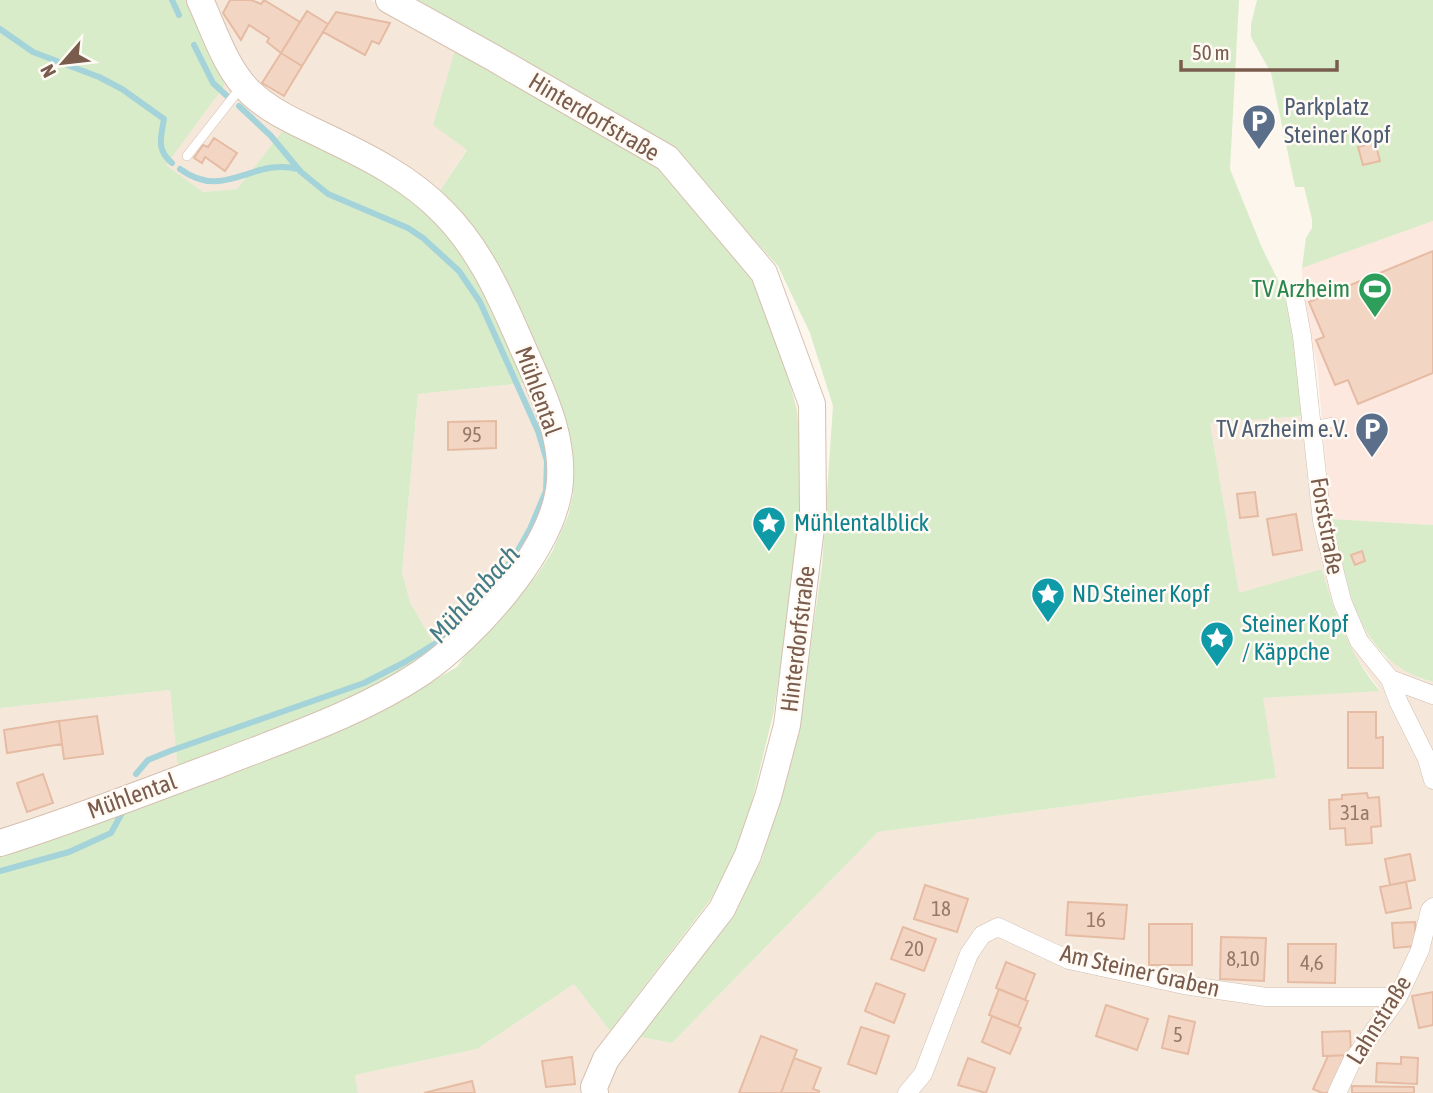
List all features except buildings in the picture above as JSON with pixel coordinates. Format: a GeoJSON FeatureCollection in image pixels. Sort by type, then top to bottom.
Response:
{"type":"FeatureCollection","features":[{"type":"Feature","properties":{"kind":"street","name":"Mühlental"},"geometry":{"type":"LineString","coordinates":[[0,843],[268,745],[359,706],[412,679],[449,651],[502,597],[532,554],[554,509],[559,492],[560,459],[551,418],[496,288],[469,242],[442,211],[407,181],[364,155],[261,102],[243,85],[232,67],[200,0]]}},
{"type":"Feature","properties":{"kind":"street","name":"Hinterdorfstraße"},"geometry":{"type":"LineString","coordinates":[[389,0],[667,158],[764,273],[812,404],[812,525],[787,726],[768,797],[748,855],[722,909],[606,1059],[594,1087],[595,1093]]}},
{"type":"Feature","properties":{"kind":"street","name":"Forststraße"},"geometry":{"type":"LineString","coordinates":[[1294,293],[1302,336],[1322,521],[1342,601],[1359,640],[1390,679],[1427,759],[1433,780]]}},
{"type":"Feature","properties":{"kind":"street"},"geometry":{"type":"LineString","coordinates":[[1390,679],[1433,695]]}},
{"type":"Feature","properties":{"kind":"street","name":"Lahnstraße"},"geometry":{"type":"LineString","coordinates":[[1336,1093],[1351,1063],[1398,997],[1420,950],[1430,909],[1433,907]]}},
{"type":"Feature","properties":{"kind":"street","name":"Am Steiner Graben"},"geometry":{"type":"LineString","coordinates":[[906,1093],[923,1074],[969,954],[982,935],[998,927],[1069,960],[1185,985],[1266,997],[1398,997]]}},
{"type":"Feature","properties":{"kind":"lane"},"geometry":{"type":"LineString","coordinates":[[187,156],[243,85]]}},
{"type":"Feature","properties":{"kind":"lane"},"geometry":{"type":"LineString","coordinates":[[1312,426],[1334,422]]}},
{"type":"Feature","properties":{"kind":"shaded area"},"geometry":{"type":"Polygon","coordinates":[[[185,0],[371,0],[456,47],[467,149],[439,192],[237,189],[203,192],[165,165],[225,85],[185,0]]]}},
{"type":"Feature","properties":{"kind":"shaded area"},"geometry":{"type":"Polygon","coordinates":[[[1433,221],[1433,525],[1331,519],[1317,365],[1303,304],[1302,268],[1433,221]]]}},
{"type":"Feature","properties":{"kind":"shaded area"},"geometry":{"type":"Polygon","coordinates":[[[525,383],[546,447],[549,468],[548,494],[518,559],[437,649],[410,602],[402,572],[418,394],[525,383]]]}},
{"type":"Feature","properties":{"kind":"shaded area"},"geometry":{"type":"Polygon","coordinates":[[[1321,417],[1331,519],[1347,584],[1371,640],[1384,657],[1424,680],[1433,682],[1433,1093],[358,1093],[355,1075],[477,1049],[574,984],[610,1031],[672,1043],[878,832],[1276,778],[1262,698],[1380,690],[1351,651],[1322,569],[1239,594],[1210,423],[1321,417]]]}},
{"type":"Feature","properties":{"kind":"shaded area"},"geometry":{"type":"Polygon","coordinates":[[[170,690],[178,770],[0,832],[0,708],[170,690]]]}},
{"type":"Feature","properties":{"kind":"green space"},"geometry":{"type":"Polygon","coordinates":[[[0,0],[185,0],[225,85],[166,165],[203,192],[237,189],[286,127],[382,177],[443,226],[475,274],[525,383],[418,394],[402,572],[410,602],[437,649],[375,689],[178,770],[170,690],[0,708],[0,0]]]}},
{"type":"Feature","properties":{"kind":"green space"},"geometry":{"type":"Polygon","coordinates":[[[413,0],[1239,0],[1230,169],[1262,248],[1283,290],[1295,338],[1304,416],[1210,423],[1239,593],[1322,569],[1344,633],[1369,678],[1380,691],[1263,698],[1276,778],[878,832],[672,1043],[635,1036],[724,927],[762,859],[799,726],[822,566],[833,406],[810,333],[778,266],[669,146],[413,0]]]}},
{"type":"Feature","properties":{"kind":"green space"},"geometry":{"type":"Polygon","coordinates":[[[1257,0],[1433,0],[1433,221],[1302,268],[1312,219],[1304,187],[1295,187],[1271,73],[1251,37],[1257,0]]]}},
{"type":"Feature","properties":{"kind":"green space"},"geometry":{"type":"Polygon","coordinates":[[[456,47],[658,166],[754,278],[781,351],[797,410],[802,474],[799,546],[773,715],[750,809],[733,857],[711,899],[610,1031],[574,984],[477,1049],[355,1075],[358,1093],[0,1093],[0,851],[412,693],[457,667],[478,637],[537,575],[552,552],[568,516],[573,495],[571,452],[439,192],[467,150],[433,125],[456,47]]]}},
{"type":"Feature","properties":{"kind":"green space"},"geometry":{"type":"Polygon","coordinates":[[[1331,519],[1433,525],[1433,682],[1407,672],[1387,657],[1372,639],[1359,618],[1350,594],[1331,519]]]}},
{"type":"Feature","properties":{"kind":"waterway","name":"Mühlenbach"},"geometry":{"type":"LineString","coordinates":[[172,0],[179,15]]}},
{"type":"Feature","properties":{"kind":"waterway","name":"Mühlenbach"},"geometry":{"type":"LineString","coordinates":[[0,29],[33,52],[99,77],[122,89],[164,119],[162,148],[172,163]]}},
{"type":"Feature","properties":{"kind":"waterway","name":"Mühlenbach"},"geometry":{"type":"LineString","coordinates":[[194,45],[213,83],[227,96]]}},
{"type":"Feature","properties":{"kind":"waterway","name":"Mühlenbach"},"geometry":{"type":"LineString","coordinates":[[136,774],[148,760],[170,751],[364,683],[441,640],[513,559],[530,529],[546,491],[547,461],[538,431],[480,302],[459,271],[408,228],[328,194],[301,172],[271,136],[239,106]]}},
{"type":"Feature","properties":{"kind":"waterway","name":"Mühlenbach"},"geometry":{"type":"LineString","coordinates":[[180,169],[196,178],[211,181],[266,169],[298,169]]}},
{"type":"Feature","properties":{"kind":"waterway","name":"Mühlenbach"},"geometry":{"type":"LineString","coordinates":[[0,871],[69,852],[111,833],[122,813]]}},
{"type":"Feature","properties":{"kind":"place","name":"Parkplatz Steiner Kopf"},"geometry":{"type":"Point","coordinates":[1259,151]}},
{"type":"Feature","properties":{"kind":"place","name":"TV Arzheim"},"geometry":{"type":"Point","coordinates":[1375,319]}},
{"type":"Feature","properties":{"kind":"place","name":"TV Arzheim e.V."},"geometry":{"type":"Point","coordinates":[1372,459]}},
{"type":"Feature","properties":{"kind":"place","name":"Mühlentalblick"},"geometry":{"type":"Point","coordinates":[769,553]}},
{"type":"Feature","properties":{"kind":"place","name":"ND Steiner Kopf"},"geometry":{"type":"Point","coordinates":[1048,624]}},
{"type":"Feature","properties":{"kind":"place","name":"Steiner Kopf / Käppche"},"geometry":{"type":"Point","coordinates":[1217,668]}}]}
